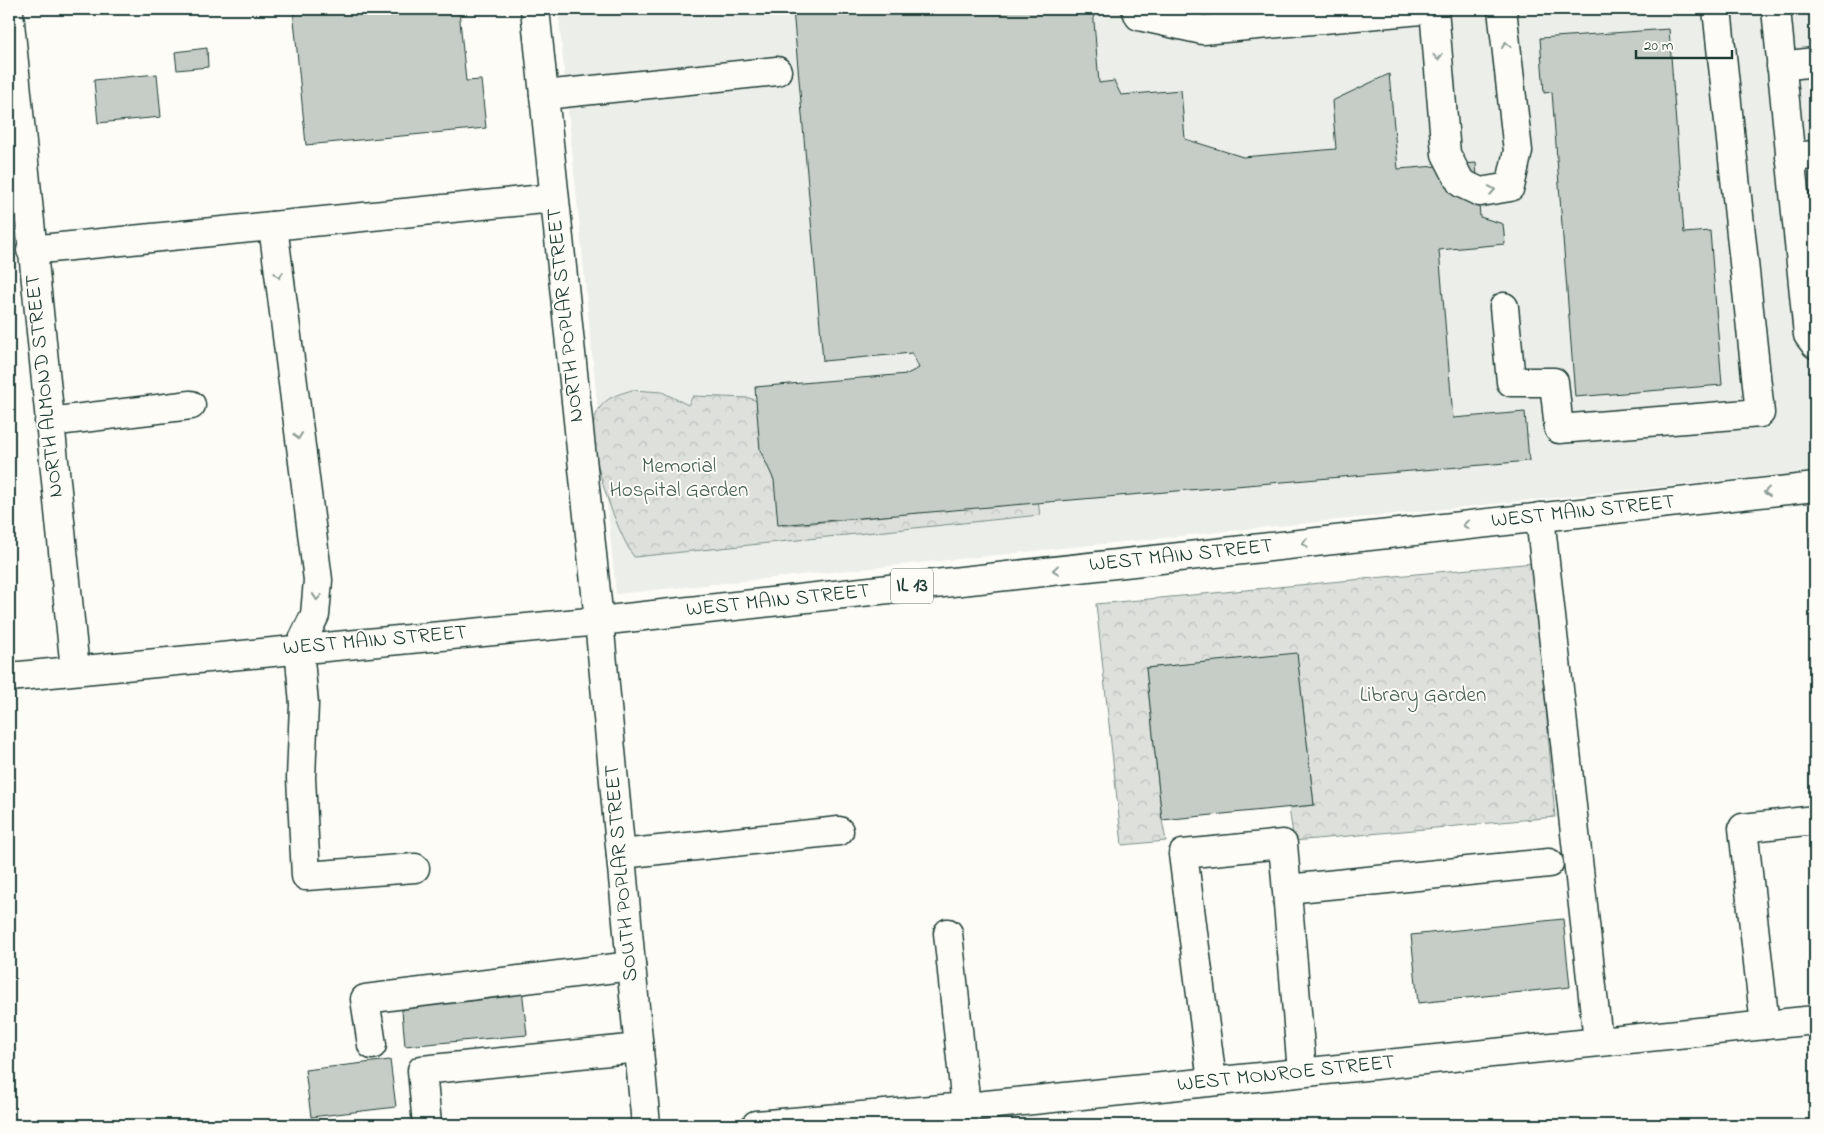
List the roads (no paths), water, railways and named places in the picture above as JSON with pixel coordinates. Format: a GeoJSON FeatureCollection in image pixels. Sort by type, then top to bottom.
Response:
{"type":"FeatureCollection","features":[{"type":"Feature","properties":{"kind":"main road","name":"NORTH POPLAR STREET"},"geometry":{"type":"LineString","coordinates":[[535,9],[598,621]]}},
{"type":"Feature","properties":{"kind":"main road"},"geometry":{"type":"LineString","coordinates":[[1136,9],[1139,16],[1203,30],[1433,9],[1446,154],[1461,183],[1480,192],[1510,187],[1518,151],[1502,9]]}},
{"type":"Feature","properties":{"kind":"main road"},"geometry":{"type":"LineString","coordinates":[[1504,307],[1511,382],[1554,382],[1560,429],[1760,412],[1716,9]]}},
{"type":"Feature","properties":{"kind":"main road"},"geometry":{"type":"LineString","coordinates":[[1776,9],[1782,66],[1803,156],[1808,335],[1815,344]]}},
{"type":"Feature","properties":{"kind":"main road","name":"NORTH ALMOND STREET"},"geometry":{"type":"LineString","coordinates":[[9,13],[31,250],[75,670]]}},
{"type":"Feature","properties":{"kind":"main road"},"geometry":{"type":"LineString","coordinates":[[1782,66],[1815,62]]}},
{"type":"Feature","properties":{"kind":"main road"},"geometry":{"type":"LineString","coordinates":[[544,95],[776,71]]}},
{"type":"Feature","properties":{"kind":"main road"},"geometry":{"type":"LineString","coordinates":[[31,250],[554,198]]}},
{"type":"Feature","properties":{"kind":"main road"},"geometry":{"type":"LineString","coordinates":[[273,226],[310,530],[318,580],[315,615],[299,648],[304,704],[301,778],[306,876],[416,868]]}},
{"type":"Feature","properties":{"kind":"main road"},"geometry":{"type":"LineString","coordinates":[[49,422],[191,405]]}},
{"type":"Feature","properties":{"kind":"main road","name":"WEST MAIN STREET"},"geometry":{"type":"LineString","coordinates":[[9,677],[598,621],[1815,487]]}},
{"type":"Feature","properties":{"kind":"main road"},"geometry":{"type":"LineString","coordinates":[[1540,517],[1598,1041]]}},
{"type":"Feature","properties":{"kind":"main road","name":"SOUTH POPLAR STREET"},"geometry":{"type":"LineString","coordinates":[[598,621],[646,1125]]}},
{"type":"Feature","properties":{"kind":"main road"},"geometry":{"type":"LineString","coordinates":[[1764,1025],[1743,828],[1815,820]]}},
{"type":"Feature","properties":{"kind":"main road"},"geometry":{"type":"LineString","coordinates":[[620,854],[839,831]]}},
{"type":"Feature","properties":{"kind":"main road"},"geometry":{"type":"LineString","coordinates":[[1212,1081],[1183,854],[1283,844],[1302,1072]]}},
{"type":"Feature","properties":{"kind":"main road"},"geometry":{"type":"LineString","coordinates":[[1287,890],[1549,863]]}},
{"type":"Feature","properties":{"kind":"main road"},"geometry":{"type":"LineString","coordinates":[[948,933],[966,1107]]}},
{"type":"Feature","properties":{"kind":"main road"},"geometry":{"type":"LineString","coordinates":[[372,1045],[365,999],[631,966]]}},
{"type":"Feature","properties":{"kind":"main road","name":"WEST MONROE STREET"},"geometry":{"type":"LineString","coordinates":[[756,1125],[966,1107],[1815,1020]]}},
{"type":"Feature","properties":{"kind":"main road"},"geometry":{"type":"LineString","coordinates":[[427,1125],[422,1070],[639,1048]]}},
{"type":"Feature","properties":{"kind":"park label","name":"Memorial Hospital Garden"},"geometry":{"type":"Point","coordinates":[679,479]}},
{"type":"Feature","properties":{"kind":"park label","name":"Library Garden"},"geometry":{"type":"Point","coordinates":[1423,696]}}]}
